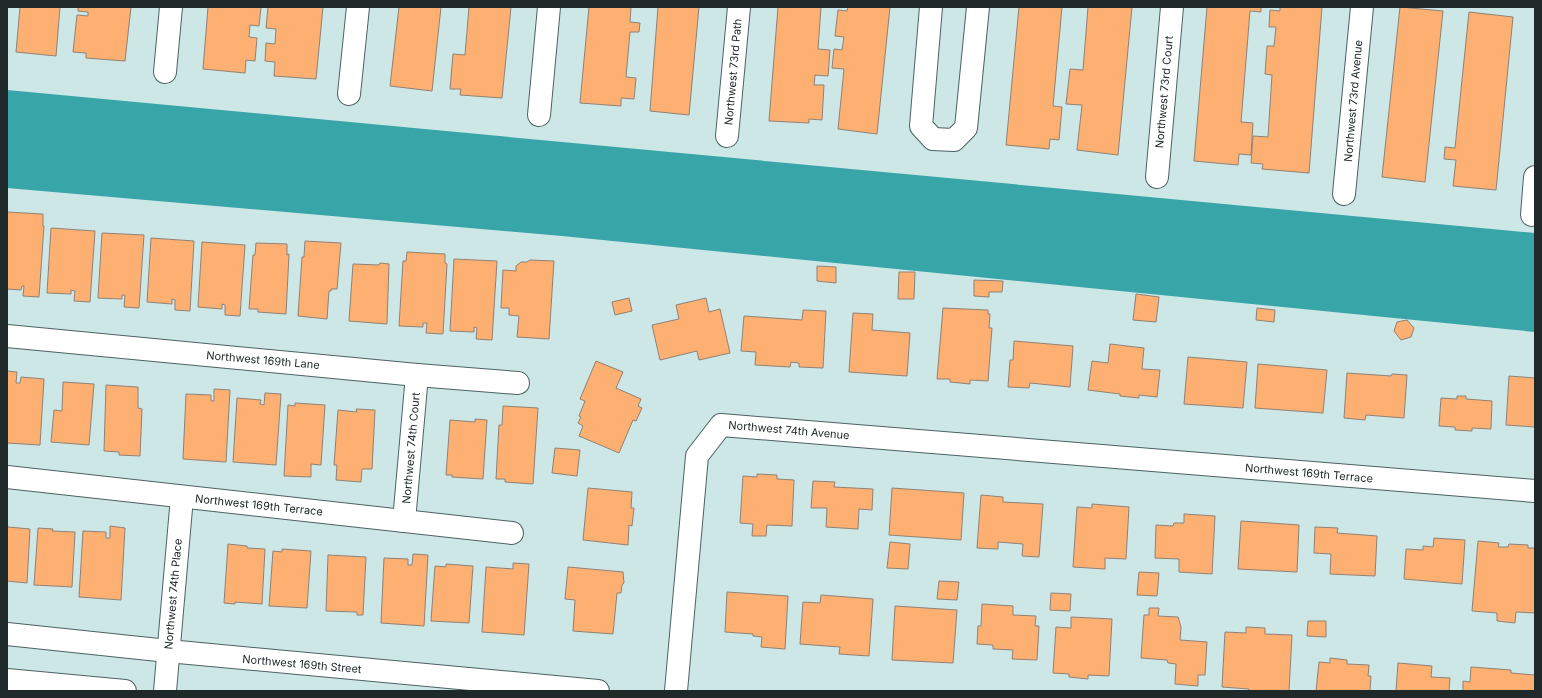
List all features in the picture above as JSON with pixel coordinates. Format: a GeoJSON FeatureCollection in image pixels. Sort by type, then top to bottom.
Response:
{"type":"FeatureCollection","features":[{"type":"Feature","properties":{"kind":"street"},"geometry":{"type":"LineString","coordinates":[[165,72],[171,7]]}},
{"type":"Feature","properties":{"kind":"street"},"geometry":{"type":"LineString","coordinates":[[349,94],[358,7]]}},
{"type":"Feature","properties":{"kind":"street"},"geometry":{"type":"LineString","coordinates":[[539,115],[549,7]]}},
{"type":"Feature","properties":{"kind":"street","name":"Northwest 73rd Path"},"geometry":{"type":"LineString","coordinates":[[727,136],[739,7]]}},
{"type":"Feature","properties":{"kind":"street"},"geometry":{"type":"LineString","coordinates":[[931,7],[921,126],[933,138],[954,140],[966,128],[978,7]]}},
{"type":"Feature","properties":{"kind":"street","name":"Northwest 73rd Court"},"geometry":{"type":"LineString","coordinates":[[1156,177],[1172,7]]}},
{"type":"Feature","properties":{"kind":"street","name":"Northwest 73rd Avenue"},"geometry":{"type":"LineString","coordinates":[[1344,194],[1362,7]]}},
{"type":"Feature","properties":{"kind":"street"},"geometry":{"type":"LineString","coordinates":[[1532,214],[1535,177]]}},
{"type":"Feature","properties":{"kind":"street","name":"Northwest 169th Lane"},"geometry":{"type":"LineString","coordinates":[[7,336],[417,375],[518,383]]}},
{"type":"Feature","properties":{"kind":"street","name":"Northwest 74th Court"},"geometry":{"type":"LineString","coordinates":[[404,521],[417,375]]}},
{"type":"Feature","properties":{"kind":"street","name":"Northwest 74th Avenue"},"geometry":{"type":"LineString","coordinates":[[676,691],[697,456],[721,424],[1083,454]]}},
{"type":"Feature","properties":{"kind":"street","name":"Northwest 169th Terrace"},"geometry":{"type":"LineString","coordinates":[[1083,454],[1535,491]]}},
{"type":"Feature","properties":{"kind":"street","name":"Northwest 169th Terrace"},"geometry":{"type":"LineString","coordinates":[[7,477],[512,533]]}},
{"type":"Feature","properties":{"kind":"street","name":"Northwest 74th Place"},"geometry":{"type":"LineString","coordinates":[[165,691],[182,497]]}},
{"type":"Feature","properties":{"kind":"street","name":"Northwest 169th Street"},"geometry":{"type":"LineString","coordinates":[[7,634],[168,651],[598,691]]}},
{"type":"Feature","properties":{"kind":"street"},"geometry":{"type":"LineString","coordinates":[[7,680],[125,691]]}},
{"type":"Feature","properties":{"kind":"water"},"geometry":{"type":"Polygon","coordinates":[[[7,90],[1535,233],[1535,332],[562,236],[7,188],[7,90]]]}},
{"type":"Feature","properties":{"kind":"building"},"geometry":{"type":"Polygon","coordinates":[[[20,7],[60,7],[56,56],[16,52],[20,7]]]}},
{"type":"Feature","properties":{"kind":"building"},"geometry":{"type":"Polygon","coordinates":[[[78,7],[131,7],[125,61],[86,58],[86,53],[73,52],[77,15],[88,16],[88,12],[78,11],[78,7]]]}},
{"type":"Feature","properties":{"kind":"building"},"geometry":{"type":"Polygon","coordinates":[[[208,7],[261,7],[259,26],[250,25],[249,37],[257,38],[255,61],[246,60],[245,73],[203,69],[208,7]]]}},
{"type":"Feature","properties":{"kind":"building"},"geometry":{"type":"Polygon","coordinates":[[[268,7],[323,7],[316,79],[274,76],[275,62],[265,61],[266,43],[275,44],[276,29],[266,28],[268,7]]]}},
{"type":"Feature","properties":{"kind":"building"},"geometry":{"type":"Polygon","coordinates":[[[399,7],[441,7],[432,91],[390,86],[399,7]]]}},
{"type":"Feature","properties":{"kind":"building"},"geometry":{"type":"Polygon","coordinates":[[[469,7],[511,7],[502,98],[460,95],[461,89],[450,89],[453,54],[465,55],[469,7]]]}},
{"type":"Feature","properties":{"kind":"building"},"geometry":{"type":"Polygon","coordinates":[[[589,7],[631,7],[630,22],[640,23],[639,32],[630,32],[626,77],[636,78],[634,99],[621,98],[621,106],[580,103],[589,7]]]}},
{"type":"Feature","properties":{"kind":"building"},"geometry":{"type":"Polygon","coordinates":[[[658,7],[699,7],[689,115],[650,111],[658,7]]]}},
{"type":"Feature","properties":{"kind":"building"},"geometry":{"type":"Polygon","coordinates":[[[778,7],[821,7],[818,49],[830,50],[828,76],[815,75],[814,85],[824,85],[822,120],[809,119],[809,123],[769,121],[778,7]]]}},
{"type":"Feature","properties":{"kind":"building"},"geometry":{"type":"Polygon","coordinates":[[[848,7],[890,7],[877,134],[838,129],[844,69],[832,68],[834,49],[842,50],[844,37],[835,36],[838,10],[847,11],[848,7]]]}},
{"type":"Feature","properties":{"kind":"building"},"geometry":{"type":"Polygon","coordinates":[[[1019,7],[1062,7],[1053,106],[1062,107],[1059,140],[1050,139],[1049,149],[1006,145],[1019,7]]]}},
{"type":"Feature","properties":{"kind":"building"},"geometry":{"type":"Polygon","coordinates":[[[1088,7],[1132,7],[1118,155],[1077,150],[1082,105],[1066,104],[1070,69],[1083,70],[1088,7]]]}},
{"type":"Feature","properties":{"kind":"building"},"geometry":{"type":"Polygon","coordinates":[[[1207,7],[1261,7],[1261,12],[1250,11],[1241,122],[1253,123],[1251,155],[1239,154],[1238,165],[1194,161],[1207,7]]]}},
{"type":"Feature","properties":{"kind":"building"},"geometry":{"type":"Polygon","coordinates":[[[1280,7],[1322,7],[1309,173],[1262,169],[1263,164],[1251,163],[1253,136],[1268,137],[1272,75],[1265,74],[1267,46],[1274,46],[1276,27],[1269,27],[1270,10],[1280,11],[1280,7]]]}},
{"type":"Feature","properties":{"kind":"building"},"geometry":{"type":"Polygon","coordinates":[[[1400,7],[1443,11],[1425,182],[1382,177],[1400,7]]]}},
{"type":"Feature","properties":{"kind":"building"},"geometry":{"type":"Polygon","coordinates":[[[1469,12],[1513,17],[1496,190],[1453,186],[1456,160],[1444,159],[1445,147],[1455,148],[1469,12]]]}},
{"type":"Feature","properties":{"kind":"building"},"geometry":{"type":"Polygon","coordinates":[[[7,212],[43,214],[44,226],[39,297],[23,296],[24,286],[22,286],[21,290],[7,289],[7,212]]]}},
{"type":"Feature","properties":{"kind":"building"},"geometry":{"type":"Polygon","coordinates":[[[51,228],[95,231],[90,302],[74,301],[75,291],[71,290],[71,294],[47,293],[51,228]]]}},
{"type":"Feature","properties":{"kind":"building"},"geometry":{"type":"Polygon","coordinates":[[[102,233],[144,235],[139,308],[124,307],[125,295],[122,295],[122,299],[98,298],[102,233]]]}},
{"type":"Feature","properties":{"kind":"building"},"geometry":{"type":"Polygon","coordinates":[[[151,238],[194,241],[190,311],[175,310],[175,300],[172,299],[172,304],[147,302],[151,238]]]}},
{"type":"Feature","properties":{"kind":"building"},"geometry":{"type":"Polygon","coordinates":[[[305,241],[341,243],[337,289],[331,289],[331,291],[329,291],[327,319],[298,316],[302,257],[304,257],[305,241]]]}},
{"type":"Feature","properties":{"kind":"building"},"geometry":{"type":"Polygon","coordinates":[[[202,242],[245,245],[240,316],[225,315],[225,305],[222,304],[222,309],[198,307],[202,242]]]}},
{"type":"Feature","properties":{"kind":"building"},"geometry":{"type":"Polygon","coordinates":[[[256,243],[287,244],[287,255],[289,254],[286,314],[258,312],[258,309],[249,309],[253,255],[255,255],[256,243]]]}},
{"type":"Feature","properties":{"kind":"building"},"geometry":{"type":"Polygon","coordinates":[[[407,252],[445,254],[445,263],[447,264],[443,334],[426,333],[427,323],[423,323],[423,327],[399,326],[403,261],[406,261],[407,252]]]}},
{"type":"Feature","properties":{"kind":"building"},"geometry":{"type":"Polygon","coordinates":[[[454,259],[497,261],[492,340],[476,339],[477,328],[474,327],[474,332],[450,331],[454,259]]]}},
{"type":"Feature","properties":{"kind":"building"},"geometry":{"type":"Polygon","coordinates":[[[530,260],[554,261],[549,339],[517,337],[519,316],[509,315],[509,308],[501,308],[503,270],[516,271],[516,266],[521,262],[527,262],[530,260]]]}},
{"type":"Feature","properties":{"kind":"building"},"geometry":{"type":"Polygon","coordinates":[[[380,263],[389,264],[387,324],[349,321],[353,264],[379,265],[380,263]]]}},
{"type":"Feature","properties":{"kind":"building"},"geometry":{"type":"Polygon","coordinates":[[[817,266],[836,267],[836,283],[817,281],[817,266]]]}},
{"type":"Feature","properties":{"kind":"building"},"geometry":{"type":"Polygon","coordinates":[[[899,272],[915,272],[914,299],[898,299],[899,272]]]}},
{"type":"Feature","properties":{"kind":"building"},"geometry":{"type":"Polygon","coordinates":[[[974,280],[1003,281],[1002,292],[989,292],[989,297],[974,296],[974,280]]]}},
{"type":"Feature","properties":{"kind":"building"},"geometry":{"type":"Polygon","coordinates":[[[1136,294],[1159,297],[1156,322],[1133,320],[1136,294]]]}},
{"type":"Feature","properties":{"kind":"building"},"geometry":{"type":"Polygon","coordinates":[[[629,298],[632,311],[615,315],[612,302],[629,298]]]}},
{"type":"Feature","properties":{"kind":"building"},"geometry":{"type":"Polygon","coordinates":[[[706,298],[709,312],[720,309],[730,353],[699,360],[697,351],[660,360],[652,325],[679,319],[676,305],[706,298]]]}},
{"type":"Feature","properties":{"kind":"building"},"geometry":{"type":"Polygon","coordinates":[[[943,308],[988,310],[988,314],[990,314],[989,328],[992,328],[988,381],[970,380],[970,384],[950,382],[950,379],[937,379],[943,308]]]}},
{"type":"Feature","properties":{"kind":"building"},"geometry":{"type":"Polygon","coordinates":[[[1257,308],[1275,310],[1274,322],[1256,320],[1257,308]]]}},
{"type":"Feature","properties":{"kind":"building"},"geometry":{"type":"Polygon","coordinates":[[[803,310],[826,311],[823,368],[799,367],[799,363],[791,362],[790,367],[755,365],[756,352],[741,351],[744,316],[802,320],[803,310]]]}},
{"type":"Feature","properties":{"kind":"building"},"geometry":{"type":"Polygon","coordinates":[[[853,313],[873,314],[872,330],[910,333],[907,376],[849,372],[853,313]]]}},
{"type":"Feature","properties":{"kind":"building"},"geometry":{"type":"Polygon","coordinates":[[[1407,320],[1414,328],[1411,337],[1401,340],[1394,331],[1397,322],[1407,320]]]}},
{"type":"Feature","properties":{"kind":"building"},"geometry":{"type":"Polygon","coordinates":[[[1014,341],[1073,346],[1070,387],[1030,383],[1029,388],[1008,387],[1010,360],[1013,360],[1014,341]]]}},
{"type":"Feature","properties":{"kind":"building"},"geometry":{"type":"Polygon","coordinates":[[[1110,344],[1144,348],[1142,369],[1160,370],[1157,397],[1139,395],[1139,398],[1088,390],[1092,361],[1108,363],[1110,344]]]}},
{"type":"Feature","properties":{"kind":"building"},"geometry":{"type":"Polygon","coordinates":[[[1188,357],[1247,362],[1243,408],[1184,404],[1188,357]]]}},
{"type":"Feature","properties":{"kind":"building"},"geometry":{"type":"Polygon","coordinates":[[[596,361],[623,372],[616,388],[641,399],[638,406],[642,408],[636,421],[633,420],[619,453],[579,436],[583,426],[578,423],[581,417],[579,416],[585,401],[580,399],[596,361]]]}},
{"type":"Feature","properties":{"kind":"building"},"geometry":{"type":"Polygon","coordinates":[[[1258,364],[1327,370],[1323,413],[1255,408],[1258,364]]]}},
{"type":"Feature","properties":{"kind":"building"},"geometry":{"type":"Polygon","coordinates":[[[7,371],[17,372],[16,383],[20,383],[21,377],[44,379],[40,445],[7,443],[7,371]]]}},
{"type":"Feature","properties":{"kind":"building"},"geometry":{"type":"Polygon","coordinates":[[[1347,373],[1391,376],[1392,374],[1407,375],[1404,418],[1366,415],[1365,420],[1344,418],[1347,373]]]}},
{"type":"Feature","properties":{"kind":"building"},"geometry":{"type":"Polygon","coordinates":[[[1509,376],[1535,378],[1535,427],[1506,425],[1509,376]]]}},
{"type":"Feature","properties":{"kind":"building"},"geometry":{"type":"Polygon","coordinates":[[[63,382],[94,384],[89,445],[51,442],[54,410],[62,411],[63,382]]]}},
{"type":"Feature","properties":{"kind":"building"},"geometry":{"type":"Polygon","coordinates":[[[106,385],[138,387],[138,408],[142,409],[140,456],[119,455],[119,452],[104,451],[106,385]]]}},
{"type":"Feature","properties":{"kind":"building"},"geometry":{"type":"Polygon","coordinates":[[[214,389],[230,390],[226,462],[183,459],[186,394],[211,395],[211,401],[214,401],[214,389]]]}},
{"type":"Feature","properties":{"kind":"building"},"geometry":{"type":"Polygon","coordinates":[[[265,393],[281,394],[276,465],[233,462],[237,398],[261,400],[260,404],[264,405],[265,393]]]}},
{"type":"Feature","properties":{"kind":"building"},"geometry":{"type":"Polygon","coordinates":[[[1457,396],[1466,396],[1466,399],[1492,401],[1491,429],[1472,428],[1472,431],[1455,430],[1455,427],[1439,426],[1441,398],[1457,399],[1457,396]]]}},
{"type":"Feature","properties":{"kind":"building"},"geometry":{"type":"Polygon","coordinates":[[[295,403],[325,405],[321,465],[311,464],[311,477],[284,476],[288,405],[295,406],[295,403]]]}},
{"type":"Feature","properties":{"kind":"building"},"geometry":{"type":"Polygon","coordinates":[[[503,406],[538,408],[533,484],[505,482],[505,479],[496,479],[499,425],[502,425],[503,406]]]}},
{"type":"Feature","properties":{"kind":"building"},"geometry":{"type":"Polygon","coordinates":[[[356,409],[375,410],[372,469],[362,469],[361,482],[336,480],[337,465],[334,465],[338,410],[357,412],[356,409]]]}},
{"type":"Feature","properties":{"kind":"building"},"geometry":{"type":"Polygon","coordinates":[[[475,419],[487,420],[483,479],[452,477],[452,475],[446,475],[450,420],[475,422],[475,419]]]}},
{"type":"Feature","properties":{"kind":"building"},"geometry":{"type":"Polygon","coordinates":[[[555,448],[580,450],[577,476],[552,473],[555,448]]]}},
{"type":"Feature","properties":{"kind":"building"},"geometry":{"type":"Polygon","coordinates":[[[757,474],[777,475],[777,479],[794,480],[792,526],[767,525],[766,536],[752,536],[753,524],[740,523],[743,476],[757,477],[757,474]]]}},
{"type":"Feature","properties":{"kind":"building"},"geometry":{"type":"Polygon","coordinates":[[[813,481],[835,482],[834,487],[873,489],[872,510],[859,509],[858,529],[826,527],[827,508],[811,508],[813,481]]]}},
{"type":"Feature","properties":{"kind":"building"},"geometry":{"type":"Polygon","coordinates":[[[588,488],[632,492],[631,508],[634,508],[632,526],[629,525],[628,545],[583,540],[588,488]]]}},
{"type":"Feature","properties":{"kind":"building"},"geometry":{"type":"Polygon","coordinates":[[[892,488],[964,493],[961,540],[889,535],[892,488]]]}},
{"type":"Feature","properties":{"kind":"building"},"geometry":{"type":"Polygon","coordinates":[[[981,495],[1003,497],[1003,502],[1043,504],[1039,557],[1022,556],[1023,544],[998,542],[998,549],[977,548],[981,495]]]}},
{"type":"Feature","properties":{"kind":"building"},"geometry":{"type":"Polygon","coordinates":[[[1092,504],[1129,507],[1126,559],[1105,558],[1105,569],[1073,567],[1077,507],[1092,508],[1092,504]]]}},
{"type":"Feature","properties":{"kind":"building"},"geometry":{"type":"Polygon","coordinates":[[[1184,514],[1215,516],[1212,574],[1179,572],[1179,559],[1155,558],[1156,525],[1173,526],[1174,523],[1184,523],[1184,514]]]}},
{"type":"Feature","properties":{"kind":"building"},"geometry":{"type":"Polygon","coordinates":[[[1241,521],[1299,525],[1297,572],[1238,569],[1241,521]]]}},
{"type":"Feature","properties":{"kind":"building"},"geometry":{"type":"Polygon","coordinates":[[[7,525],[8,527],[30,529],[27,583],[7,581],[7,525]]]}},
{"type":"Feature","properties":{"kind":"building"},"geometry":{"type":"Polygon","coordinates":[[[110,526],[125,528],[121,600],[79,597],[83,531],[106,532],[106,538],[110,538],[110,526]]]}},
{"type":"Feature","properties":{"kind":"building"},"geometry":{"type":"Polygon","coordinates":[[[1315,527],[1338,528],[1337,533],[1377,536],[1375,576],[1330,574],[1331,554],[1314,553],[1315,527]]]}},
{"type":"Feature","properties":{"kind":"building"},"geometry":{"type":"Polygon","coordinates":[[[38,528],[53,529],[52,531],[75,532],[72,587],[34,585],[38,528]]]}},
{"type":"Feature","properties":{"kind":"building"},"geometry":{"type":"Polygon","coordinates":[[[1434,538],[1465,540],[1462,584],[1404,579],[1406,549],[1423,550],[1423,546],[1433,547],[1434,538]]]}},
{"type":"Feature","properties":{"kind":"building"},"geometry":{"type":"Polygon","coordinates":[[[1478,541],[1499,543],[1498,547],[1508,547],[1509,544],[1528,545],[1528,548],[1535,548],[1535,613],[1516,612],[1515,623],[1497,621],[1497,613],[1472,611],[1478,541]]]}},
{"type":"Feature","properties":{"kind":"building"},"geometry":{"type":"Polygon","coordinates":[[[890,542],[910,544],[908,569],[887,568],[890,542]]]}},
{"type":"Feature","properties":{"kind":"building"},"geometry":{"type":"Polygon","coordinates":[[[228,544],[247,546],[247,548],[265,549],[262,604],[235,602],[235,604],[224,603],[228,544]]]}},
{"type":"Feature","properties":{"kind":"building"},"geometry":{"type":"Polygon","coordinates":[[[282,549],[311,551],[307,608],[269,606],[273,551],[282,552],[282,549]]]}},
{"type":"Feature","properties":{"kind":"building"},"geometry":{"type":"Polygon","coordinates":[[[413,554],[428,555],[424,626],[381,623],[384,558],[408,559],[408,565],[412,565],[413,554]]]}},
{"type":"Feature","properties":{"kind":"building"},"geometry":{"type":"Polygon","coordinates":[[[328,555],[366,557],[363,615],[357,615],[357,612],[326,611],[328,555]]]}},
{"type":"Feature","properties":{"kind":"building"},"geometry":{"type":"Polygon","coordinates":[[[513,563],[529,564],[524,635],[482,632],[486,567],[513,569],[513,563]]]}},
{"type":"Feature","properties":{"kind":"building"},"geometry":{"type":"Polygon","coordinates":[[[446,564],[473,566],[469,623],[431,621],[435,566],[446,567],[446,564]]]}},
{"type":"Feature","properties":{"kind":"building"},"geometry":{"type":"Polygon","coordinates":[[[568,567],[623,572],[624,583],[622,585],[621,593],[617,593],[613,634],[573,631],[575,600],[565,599],[568,567]]]}},
{"type":"Feature","properties":{"kind":"building"},"geometry":{"type":"Polygon","coordinates":[[[1139,572],[1159,573],[1157,596],[1137,595],[1139,572]]]}},
{"type":"Feature","properties":{"kind":"building"},"geometry":{"type":"Polygon","coordinates":[[[939,581],[959,582],[957,600],[937,599],[939,581]]]}},
{"type":"Feature","properties":{"kind":"building"},"geometry":{"type":"Polygon","coordinates":[[[727,592],[788,596],[785,649],[761,647],[762,637],[753,636],[753,634],[725,632],[727,592]]]}},
{"type":"Feature","properties":{"kind":"building"},"geometry":{"type":"Polygon","coordinates":[[[1051,593],[1071,594],[1070,611],[1050,610],[1051,593]]]}},
{"type":"Feature","properties":{"kind":"building"},"geometry":{"type":"Polygon","coordinates":[[[821,595],[873,599],[869,656],[839,654],[840,647],[800,644],[803,602],[820,603],[821,595]]]}},
{"type":"Feature","properties":{"kind":"building"},"geometry":{"type":"Polygon","coordinates":[[[982,604],[1013,606],[1013,615],[1036,616],[1035,626],[1039,626],[1037,660],[1012,659],[1013,650],[993,649],[993,645],[977,644],[978,626],[981,626],[982,604]]]}},
{"type":"Feature","properties":{"kind":"building"},"geometry":{"type":"Polygon","coordinates":[[[895,606],[957,610],[953,663],[892,660],[895,606]]]}},
{"type":"Feature","properties":{"kind":"building"},"geometry":{"type":"Polygon","coordinates":[[[1149,608],[1159,608],[1158,616],[1178,617],[1181,627],[1180,640],[1207,642],[1205,675],[1198,675],[1198,686],[1175,684],[1176,664],[1168,663],[1167,660],[1141,658],[1144,615],[1149,615],[1149,608]]]}},
{"type":"Feature","properties":{"kind":"building"},"geometry":{"type":"Polygon","coordinates":[[[1071,617],[1112,619],[1109,676],[1088,675],[1088,679],[1069,677],[1069,674],[1053,673],[1056,627],[1071,628],[1071,617]]]}},
{"type":"Feature","properties":{"kind":"building"},"geometry":{"type":"Polygon","coordinates":[[[1308,621],[1326,621],[1326,637],[1307,636],[1308,621]]]}},
{"type":"Feature","properties":{"kind":"building"},"geometry":{"type":"Polygon","coordinates":[[[1246,627],[1265,628],[1265,634],[1292,635],[1289,691],[1249,691],[1249,689],[1222,687],[1225,632],[1246,633],[1246,627]]]}},
{"type":"Feature","properties":{"kind":"building"},"geometry":{"type":"Polygon","coordinates":[[[1330,658],[1347,660],[1347,664],[1369,665],[1368,676],[1371,676],[1370,691],[1316,691],[1319,662],[1330,663],[1330,658]]]}},
{"type":"Feature","properties":{"kind":"building"},"geometry":{"type":"Polygon","coordinates":[[[1398,663],[1432,666],[1431,677],[1450,678],[1449,691],[1396,691],[1398,663]]]}},
{"type":"Feature","properties":{"kind":"building"},"geometry":{"type":"Polygon","coordinates":[[[1471,667],[1511,670],[1511,673],[1535,675],[1535,691],[1463,691],[1463,681],[1470,682],[1471,667]]]}}]}
